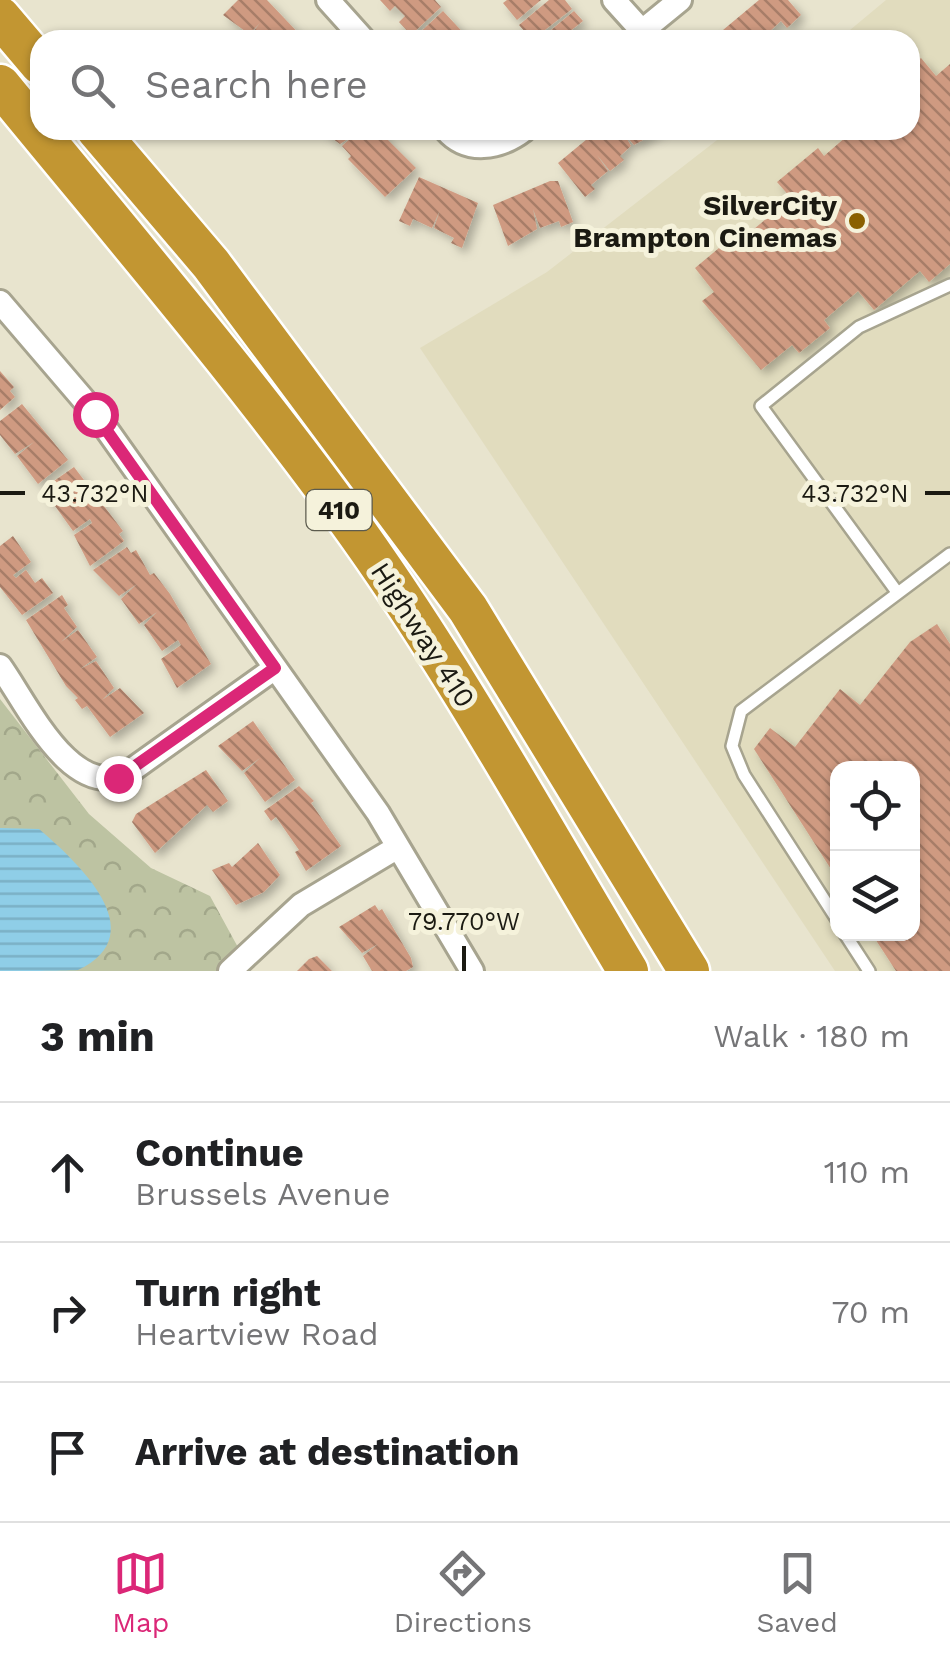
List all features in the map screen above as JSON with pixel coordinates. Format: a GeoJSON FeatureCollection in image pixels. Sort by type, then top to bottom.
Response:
{"type":"FeatureCollection","features":[{"type":"Feature","properties":{"kind":"highway"},"geometry":{"type":"LineString","coordinates":[[0,17],[30,52]]}},
{"type":"Feature","properties":{"kind":"highway","name":"Highway 410"},"geometry":{"type":"LineString","coordinates":[[0,85],[30,122]]}},
{"type":"Feature","properties":{"kind":"highway","name":"Highway 410"},"geometry":{"type":"LineString","coordinates":[[45,140],[216,348],[358,534],[438,653],[628,971]]}},
{"type":"Feature","properties":{"kind":"highway","name":"Highway 410"},"geometry":{"type":"LineString","coordinates":[[106,140],[212,264],[468,608],[689,971]]}},
{"type":"Feature","properties":{"kind":"highway"},"geometry":{"type":"LineString","coordinates":[[625,863],[692,936],[712,971]]}},
{"type":"Feature","properties":{"kind":"street"},"geometry":{"type":"LineString","coordinates":[[328,0],[355,30]]}},
{"type":"Feature","properties":{"kind":"street"},"geometry":{"type":"LineString","coordinates":[[614,0],[632,30]]}},
{"type":"Feature","properties":{"kind":"street"},"geometry":{"type":"LineString","coordinates":[[643,30],[680,0]]}},
{"type":"Feature","properties":{"kind":"street"},"geometry":{"type":"LineString","coordinates":[[455,140],[482,148],[501,140]]}},
{"type":"Feature","properties":{"kind":"street"},"geometry":{"type":"LineString","coordinates":[[0,302],[95,414],[275,668],[398,846],[472,971]]}},
{"type":"Feature","properties":{"kind":"street"},"geometry":{"type":"LineString","coordinates":[[0,666],[70,766],[103,780],[129,772],[275,668]]}},
{"type":"Feature","properties":{"kind":"street"},"geometry":{"type":"LineString","coordinates":[[230,971],[301,905],[398,846]]}},
{"type":"Feature","properties":{"kind":"lane"},"geometry":{"type":"LineString","coordinates":[[897,592],[760,406],[859,327],[950,285]]}},
{"type":"Feature","properties":{"kind":"lane"},"geometry":{"type":"LineString","coordinates":[[830,909],[744,775],[732,746],[741,711],[950,554]]}},
{"type":"Feature","properties":{"kind":"lane"},"geometry":{"type":"LineString","coordinates":[[851,941],[870,971]]}},
{"type":"Feature","properties":{"kind":"shaded area"},"geometry":{"type":"Polygon","coordinates":[[[886,0],[950,0],[950,971],[835,971],[420,348],[547,272],[717,140],[920,140],[920,30],[850,30],[886,0]]]}},
{"type":"Feature","properties":{"kind":"green space"},"geometry":{"type":"Polygon","coordinates":[[[0,699],[89,814],[151,868],[210,896],[240,951],[221,971],[0,971],[0,699]]]}},
{"type":"Feature","properties":{"kind":"water"},"geometry":{"type":"Polygon","coordinates":[[[0,828],[39,829],[88,877],[101,897],[109,917],[110,937],[100,955],[78,970],[0,971],[0,828]]]}},
{"type":"Feature","properties":{"kind":"building"},"geometry":{"type":"Polygon","coordinates":[[[238,0],[267,0],[296,30],[254,30],[260,23],[253,30],[244,30],[223,15],[238,0]]]}},
{"type":"Feature","properties":{"kind":"building"},"geometry":{"type":"Polygon","coordinates":[[[380,0],[435,0],[441,7],[416,30],[406,30],[399,22],[405,16],[395,6],[390,11],[380,0]]]}},
{"type":"Feature","properties":{"kind":"building"},"geometry":{"type":"Polygon","coordinates":[[[541,0],[517,20],[503,3],[541,0]]]}},
{"type":"Feature","properties":{"kind":"building"},"geometry":{"type":"Polygon","coordinates":[[[549,0],[565,0],[572,9],[545,30],[523,30],[519,25],[549,0]]]}},
{"type":"Feature","properties":{"kind":"building"},"geometry":{"type":"Polygon","coordinates":[[[759,0],[788,0],[801,15],[787,28],[781,21],[771,30],[723,30],[759,0]]]}},
{"type":"Feature","properties":{"kind":"building"},"geometry":{"type":"Polygon","coordinates":[[[443,11],[461,30],[423,30],[443,11]]]}},
{"type":"Feature","properties":{"kind":"building"},"geometry":{"type":"Polygon","coordinates":[[[574,11],[583,21],[572,30],[551,30],[574,11]]]}},
{"type":"Feature","properties":{"kind":"building","name":"SilverCity Brampton Cinemas"},"geometry":{"type":"Polygon","coordinates":[[[920,59],[936,76],[950,64],[950,264],[929,282],[920,271],[874,310],[858,291],[824,320],[830,328],[799,353],[792,345],[761,370],[702,301],[714,292],[695,268],[725,243],[730,249],[791,198],[777,182],[818,148],[824,156],[842,140],[920,140],[920,59]]]}},
{"type":"Feature","properties":{"kind":"building"},"geometry":{"type":"Polygon","coordinates":[[[349,140],[388,140],[416,168],[385,197],[348,159],[351,156],[342,146],[349,140]]]}},
{"type":"Feature","properties":{"kind":"building"},"geometry":{"type":"Polygon","coordinates":[[[586,140],[628,140],[631,146],[620,156],[624,160],[610,171],[597,155],[608,171],[591,185],[595,189],[585,197],[558,163],[586,140]]]}},
{"type":"Feature","properties":{"kind":"building"},"geometry":{"type":"Polygon","coordinates":[[[419,177],[478,203],[462,248],[451,243],[454,238],[434,228],[440,210],[432,228],[413,219],[410,226],[399,221],[419,177]]]}},
{"type":"Feature","properties":{"kind":"building"},"geometry":{"type":"Polygon","coordinates":[[[558,181],[573,222],[561,227],[559,221],[540,228],[533,209],[537,229],[508,246],[493,205],[558,181]]]}},
{"type":"Feature","properties":{"kind":"building"},"geometry":{"type":"Polygon","coordinates":[[[0,371],[14,387],[10,391],[15,397],[0,410],[0,371]]]}},
{"type":"Feature","properties":{"kind":"building"},"geometry":{"type":"Polygon","coordinates":[[[22,404],[68,460],[38,484],[17,456],[34,442],[15,454],[0,435],[0,421],[22,404]]]}},
{"type":"Feature","properties":{"kind":"building"},"geometry":{"type":"Polygon","coordinates":[[[74,467],[123,531],[119,534],[124,541],[90,566],[74,535],[92,523],[90,519],[73,531],[55,506],[72,494],[70,490],[51,504],[41,490],[74,467]]]}},
{"type":"Feature","properties":{"kind":"building"},"geometry":{"type":"Polygon","coordinates":[[[13,536],[31,562],[13,575],[16,578],[26,570],[35,583],[42,578],[53,593],[22,615],[0,587],[0,546],[13,536]]]}},
{"type":"Feature","properties":{"kind":"building"},"geometry":{"type":"Polygon","coordinates":[[[127,547],[131,553],[136,550],[150,575],[154,573],[170,594],[211,664],[177,688],[161,659],[181,645],[178,640],[162,651],[144,625],[157,612],[139,624],[121,599],[137,584],[119,596],[93,570],[127,547]]]}},
{"type":"Feature","properties":{"kind":"building"},"geometry":{"type":"Polygon","coordinates":[[[62,595],[68,605],[64,608],[77,627],[61,642],[78,630],[97,657],[80,669],[96,661],[114,688],[102,700],[120,688],[144,713],[110,737],[87,706],[82,709],[75,700],[78,698],[66,686],[26,620],[62,595]]]}},
{"type":"Feature","properties":{"kind":"building"},"geometry":{"type":"Polygon","coordinates":[[[937,624],[950,644],[950,971],[896,971],[877,941],[920,941],[920,761],[830,761],[830,868],[754,749],[770,728],[795,747],[840,689],[860,705],[910,642],[937,624]]]}},
{"type":"Feature","properties":{"kind":"building"},"geometry":{"type":"Polygon","coordinates":[[[253,721],[295,780],[265,802],[244,773],[260,758],[242,771],[218,746],[253,721]]]}},
{"type":"Feature","properties":{"kind":"building"},"geometry":{"type":"Polygon","coordinates":[[[206,770],[228,801],[213,812],[207,805],[155,853],[132,822],[136,814],[206,770]]]}},
{"type":"Feature","properties":{"kind":"building"},"geometry":{"type":"Polygon","coordinates":[[[299,786],[314,801],[311,803],[341,846],[306,871],[295,852],[299,850],[276,817],[271,821],[264,811],[299,786]]]}},
{"type":"Feature","properties":{"kind":"building"},"geometry":{"type":"Polygon","coordinates":[[[258,843],[280,875],[264,892],[236,905],[212,870],[229,863],[232,867],[258,843]]]}},
{"type":"Feature","properties":{"kind":"building"},"geometry":{"type":"Polygon","coordinates":[[[375,905],[379,911],[382,909],[411,958],[413,967],[406,971],[372,971],[363,956],[378,944],[362,953],[339,927],[375,905]]]}},
{"type":"Feature","properties":{"kind":"building"},"geometry":{"type":"Polygon","coordinates":[[[317,956],[332,971],[297,971],[309,959],[317,956]]]}},
{"type":"Feature","properties":{"kind":"place","name":"SilverCity Brampton Cinemas"},"geometry":{"type":"Point","coordinates":[857,221]}},
{"type":"Feature","properties":{"kind":"route"},"geometry":{"type":"LineString","coordinates":[[95,414],[275,668],[118,778]]}}]}
